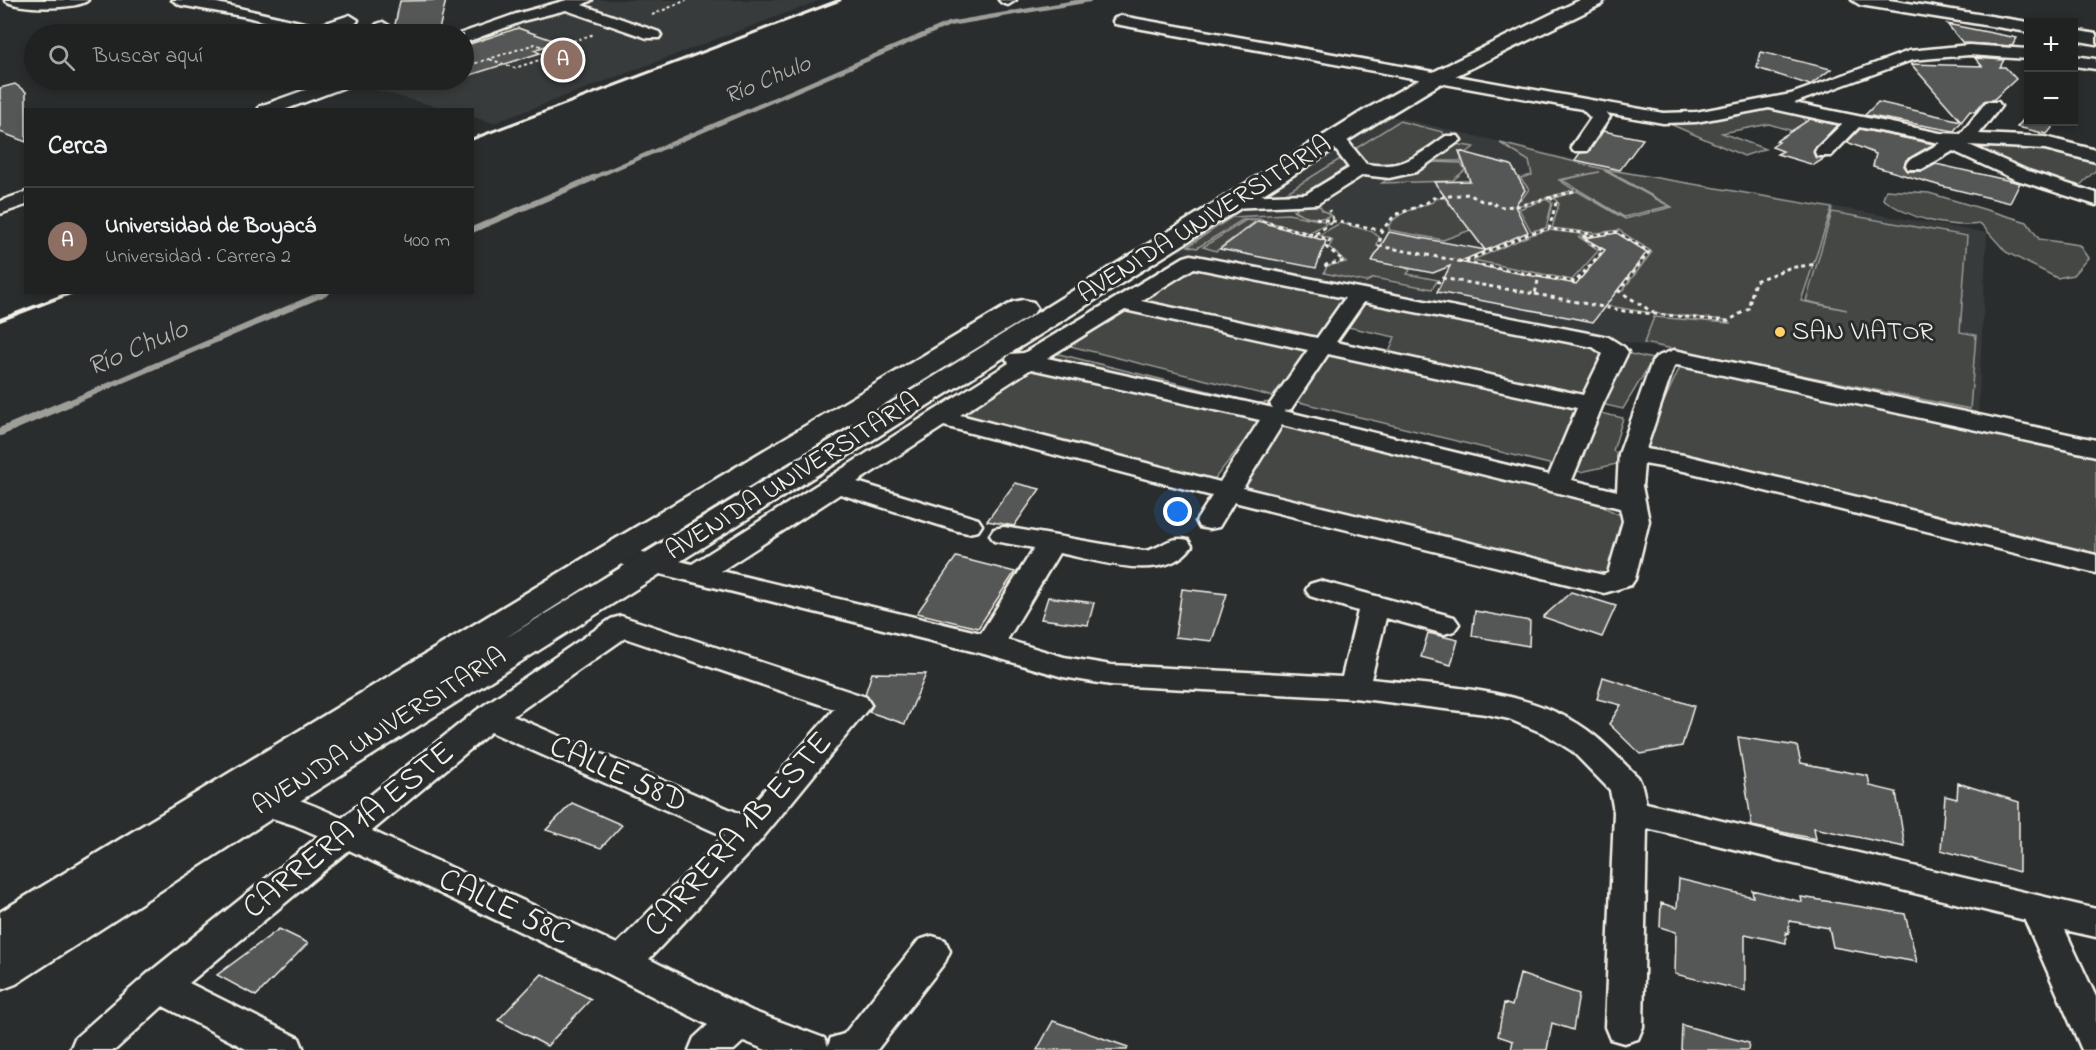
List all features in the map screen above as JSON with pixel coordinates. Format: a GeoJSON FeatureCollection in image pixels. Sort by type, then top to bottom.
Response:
{"type":"FeatureCollection","features":[{"type":"Feature","properties":{"kind":"main road","name":"AVENIDA UNIVERSITARIA"},"geometry":{"type":"LineString","coordinates":[[0,934],[615,554],[1426,75],[1567,0]]}},
{"type":"Feature","properties":{"kind":"main road","name":"AVENIDA UNIVERSITARIA"},"geometry":{"type":"LineString","coordinates":[[0,971],[265,803],[651,564],[1020,351],[1232,202],[1336,138],[1426,75],[1595,0]]}},
{"type":"Feature","properties":{"kind":"street"},"geometry":{"type":"LineString","coordinates":[[13,0],[39,3],[80,0]]}},
{"type":"Feature","properties":{"kind":"street"},"geometry":{"type":"LineString","coordinates":[[180,0],[248,12],[291,24]]}},
{"type":"Feature","properties":{"kind":"street"},"geometry":{"type":"LineString","coordinates":[[1860,0],[2024,26]]}},
{"type":"Feature","properties":{"kind":"street"},"geometry":{"type":"LineString","coordinates":[[474,34],[521,17],[575,2],[653,35]]}},
{"type":"Feature","properties":{"kind":"street"},"geometry":{"type":"LineString","coordinates":[[342,24],[350,20]]}},
{"type":"Feature","properties":{"kind":"street"},"geometry":{"type":"LineString","coordinates":[[1121,21],[1663,118],[1696,117],[1795,98],[1909,56],[1972,49],[2024,54]]}},
{"type":"Feature","properties":{"kind":"street"},"geometry":{"type":"LineString","coordinates":[[2078,36],[2096,39]]}},
{"type":"Feature","properties":{"kind":"street"},"geometry":{"type":"LineString","coordinates":[[2078,62],[2096,64]]}},
{"type":"Feature","properties":{"kind":"street"},"geometry":{"type":"LineString","coordinates":[[294,106],[327,90]]}},
{"type":"Feature","properties":{"kind":"street"},"geometry":{"type":"LineString","coordinates":[[1580,147],[1600,117],[1587,104]]}},
{"type":"Feature","properties":{"kind":"street"},"geometry":{"type":"LineString","coordinates":[[1771,104],[1953,140],[2045,143],[2096,156]]}},
{"type":"Feature","properties":{"kind":"street"},"geometry":{"type":"LineString","coordinates":[[1915,165],[1953,140],[1992,106]]}},
{"type":"Feature","properties":{"kind":"street"},"geometry":{"type":"LineString","coordinates":[[1824,152],[1855,121]]}},
{"type":"Feature","properties":{"kind":"street"},"geometry":{"type":"LineString","coordinates":[[1336,138],[1360,168],[1385,174],[1404,171],[1452,140]]}},
{"type":"Feature","properties":{"kind":"street"},"geometry":{"type":"LineString","coordinates":[[1953,140],[1994,164],[2096,199]]}},
{"type":"Feature","properties":{"kind":"street"},"geometry":{"type":"LineString","coordinates":[[1232,202],[1310,200],[1360,168]]}},
{"type":"Feature","properties":{"kind":"street"},"geometry":{"type":"LineString","coordinates":[[0,208],[24,199]]}},
{"type":"Feature","properties":{"kind":"street"},"geometry":{"type":"LineString","coordinates":[[695,575],[940,417],[1020,351],[1122,303],[1191,261],[1600,342],[1616,352],[1591,404],[1560,479]]}},
{"type":"Feature","properties":{"kind":"street"},"geometry":{"type":"LineString","coordinates":[[1209,521],[1279,410],[1358,295]]}},
{"type":"Feature","properties":{"kind":"street"},"geometry":{"type":"LineString","coordinates":[[1122,303],[1591,404]]}},
{"type":"Feature","properties":{"kind":"street"},"geometry":{"type":"LineString","coordinates":[[1020,351],[1279,410],[1631,495]]}},
{"type":"Feature","properties":{"kind":"street"},"geometry":{"type":"LineString","coordinates":[[940,417],[1227,492],[1604,584],[1621,579],[1636,521],[1631,495],[1632,454],[1664,362],[1674,357],[2096,448]]}},
{"type":"Feature","properties":{"kind":"street"},"geometry":{"type":"LineString","coordinates":[[1632,454],[1684,463],[2096,564]]}},
{"type":"Feature","properties":{"kind":"street"},"geometry":{"type":"LineString","coordinates":[[836,484],[968,525]]}},
{"type":"Feature","properties":{"kind":"street"},"geometry":{"type":"LineString","coordinates":[[1004,534],[1143,560],[1158,559],[1178,546]]}},
{"type":"Feature","properties":{"kind":"street"},"geometry":{"type":"LineString","coordinates":[[989,645],[1051,543]]}},
{"type":"Feature","properties":{"kind":"street"},"geometry":{"type":"LineString","coordinates":[[615,554],[989,645],[1062,667],[1111,675],[1354,688],[1486,703],[1517,710],[1556,726],[1583,743],[1626,786],[1631,812],[1624,1027]]}},
{"type":"Feature","properties":{"kind":"street"},"geometry":{"type":"LineString","coordinates":[[1320,590],[1444,624]]}},
{"type":"Feature","properties":{"kind":"street"},"geometry":{"type":"LineString","coordinates":[[1354,688],[1374,606]]}},
{"type":"Feature","properties":{"kind":"street","name":"CARRERA 1A ESTE"},"geometry":{"type":"LineString","coordinates":[[89,1050],[159,986],[488,718],[621,626],[855,705]]}},
{"type":"Feature","properties":{"kind":"street","name":"CARRERA 1B ESTE"},"geometry":{"type":"LineString","coordinates":[[622,963],[748,832],[855,705]]}},
{"type":"Feature","properties":{"kind":"street","name":"CALLE 58D"},"geometry":{"type":"LineString","coordinates":[[488,718],[748,832]]}},
{"type":"Feature","properties":{"kind":"street","name":"CALLE 58C"},"geometry":{"type":"LineString","coordinates":[[265,803],[306,816],[346,834],[622,963],[738,1022],[810,1050]]}},
{"type":"Feature","properties":{"kind":"street"},"geometry":{"type":"LineString","coordinates":[[1631,812],[2096,922]]}},
{"type":"Feature","properties":{"kind":"street"},"geometry":{"type":"LineString","coordinates":[[2038,910],[2096,1039]]}},
{"type":"Feature","properties":{"kind":"street"},"geometry":{"type":"LineString","coordinates":[[845,1050],[857,1046],[932,951]]}},
{"type":"Feature","properties":{"kind":"street"},"geometry":{"type":"LineString","coordinates":[[159,986],[285,1050]]}},
{"type":"Feature","properties":{"kind":"street"},"geometry":{"type":"LineString","coordinates":[[708,1050],[738,1022]]}},
{"type":"Feature","properties":{"kind":"path"},"geometry":{"type":"LineString","coordinates":[[651,15],[679,6],[687,0]]}},
{"type":"Feature","properties":{"kind":"path"},"geometry":{"type":"LineString","coordinates":[[474,64],[535,44],[561,53],[515,68],[489,59]]}},
{"type":"Feature","properties":{"kind":"path"},"geometry":{"type":"LineString","coordinates":[[1578,190],[1518,206],[1497,207],[1493,202],[1482,201],[1468,194],[1433,198],[1431,201],[1412,207],[1389,219],[1382,230],[1379,246],[1575,282],[1603,250],[1582,237],[1617,232],[1649,252],[1619,291],[1658,315]]}},
{"type":"Feature","properties":{"kind":"path"},"geometry":{"type":"LineString","coordinates":[[1549,229],[1556,203],[1550,197]]}},
{"type":"Feature","properties":{"kind":"path"},"geometry":{"type":"LineString","coordinates":[[1327,208],[1334,221]]}},
{"type":"Feature","properties":{"kind":"path"},"geometry":{"type":"LineString","coordinates":[[1311,217],[1382,230]]}},
{"type":"Feature","properties":{"kind":"path"},"geometry":{"type":"LineString","coordinates":[[1259,220],[1330,240],[1326,247],[1344,261],[1326,265],[1321,274]]}},
{"type":"Feature","properties":{"kind":"path"},"geometry":{"type":"LineString","coordinates":[[1314,235],[1334,221]]}},
{"type":"Feature","properties":{"kind":"path"},"geometry":{"type":"LineString","coordinates":[[1465,261],[1531,233],[1549,229],[1598,235]]}},
{"type":"Feature","properties":{"kind":"path"},"geometry":{"type":"LineString","coordinates":[[1438,283],[1441,278],[1658,315],[1728,321],[1748,309],[1755,281],[1789,268],[1817,264]]}},
{"type":"Feature","properties":{"kind":"path"},"geometry":{"type":"LineString","coordinates":[[1534,294],[1539,276]]}},
{"type":"Feature","properties":{"kind":"shaded area"},"geometry":{"type":"Polygon","coordinates":[[[593,0],[821,0],[494,123],[474,117],[474,108],[441,108],[376,90],[474,90],[474,37],[524,18],[593,0]]]}},
{"type":"Feature","properties":{"kind":"shaded area"},"geometry":{"type":"Polygon","coordinates":[[[1764,108],[1802,116],[1809,127],[1840,133],[1826,141],[1769,124],[1722,133],[1765,149],[1744,156],[1670,124],[1764,108]]]}},
{"type":"Feature","properties":{"kind":"shaded area","name":"SAN VIATOR"},"geometry":{"type":"Polygon","coordinates":[[[1391,116],[1624,171],[1987,233],[1978,413],[1176,251],[1391,116]]]}},
{"type":"Feature","properties":{"kind":"shaded area"},"geometry":{"type":"Polygon","coordinates":[[[1399,121],[1443,132],[1444,136],[1397,166],[1376,168],[1365,163],[1355,149],[1399,121]]]}},
{"type":"Feature","properties":{"kind":"shaded area"},"geometry":{"type":"Polygon","coordinates":[[[1960,142],[2031,146],[2096,161],[2096,170],[2075,190],[2001,163],[1960,142]]]}},
{"type":"Feature","properties":{"kind":"shaded area"},"geometry":{"type":"Polygon","coordinates":[[[1500,143],[1607,170],[1605,171],[1669,206],[1624,217],[1562,180],[1599,172],[1559,180],[1574,190],[1517,206],[1504,206],[1501,201],[1522,199],[1529,189],[1520,178],[1532,175],[1529,161],[1500,143]]]}},
{"type":"Feature","properties":{"kind":"shaded area"},"geometry":{"type":"Polygon","coordinates":[[[1455,144],[1474,147],[1461,157],[1461,161],[1433,161],[1455,144]]]}},
{"type":"Feature","properties":{"kind":"shaded area"},"geometry":{"type":"Polygon","coordinates":[[[1340,159],[1349,165],[1300,197],[1287,199],[1284,194],[1340,159]]]}},
{"type":"Feature","properties":{"kind":"shaded area"},"geometry":{"type":"Polygon","coordinates":[[[1432,162],[1461,163],[1465,170],[1452,181],[1382,183],[1394,175],[1413,174],[1432,162]]]}},
{"type":"Feature","properties":{"kind":"shaded area"},"geometry":{"type":"Polygon","coordinates":[[[1608,171],[1832,208],[1801,301],[1847,310],[1806,301],[1832,212],[1967,236],[1960,332],[1976,335],[1970,409],[1644,343],[1654,317],[1729,323],[1725,320],[1651,313],[1584,302],[1622,291],[1652,252],[1619,230],[1596,233],[1552,228],[1559,204],[1554,198],[1577,191],[1625,219],[1672,207],[1608,171]]]}},
{"type":"Feature","properties":{"kind":"shaded area"},"geometry":{"type":"Polygon","coordinates":[[[1886,190],[1929,193],[2027,222],[2039,239],[2079,245],[2088,258],[2073,275],[2057,278],[2006,252],[1981,224],[1955,225],[1917,217],[1883,199],[1886,190]]]}},
{"type":"Feature","properties":{"kind":"shaded area"},"geometry":{"type":"Polygon","coordinates":[[[1444,197],[1450,205],[1479,203],[1493,222],[1443,240],[1389,230],[1389,225],[1393,220],[1403,213],[1433,202],[1435,198],[1444,197]]]}},
{"type":"Feature","properties":{"kind":"shaded area"},"geometry":{"type":"Polygon","coordinates":[[[1547,199],[1552,203],[1546,228],[1531,231],[1519,209],[1547,199]]]}},
{"type":"Feature","properties":{"kind":"shaded area"},"geometry":{"type":"Polygon","coordinates":[[[1312,204],[1321,207],[1331,215],[1317,218],[1293,210],[1297,208],[1294,205],[1312,204]]]}},
{"type":"Feature","properties":{"kind":"shaded area"},"geometry":{"type":"Polygon","coordinates":[[[1288,214],[1329,222],[1309,233],[1258,219],[1244,219],[1197,248],[1188,246],[1232,217],[1288,214]]]}},
{"type":"Feature","properties":{"kind":"shaded area"},"geometry":{"type":"Polygon","coordinates":[[[1246,220],[1256,221],[1216,251],[1203,247],[1246,220]]]}},
{"type":"Feature","properties":{"kind":"shaded area"},"geometry":{"type":"Polygon","coordinates":[[[1340,223],[1371,231],[1379,237],[1377,246],[1414,256],[1406,268],[1410,270],[1407,274],[1438,280],[1432,289],[1374,278],[1366,282],[1324,273],[1327,266],[1346,262],[1329,247],[1333,240],[1319,235],[1340,223]]]}},
{"type":"Feature","properties":{"kind":"shaded area"},"geometry":{"type":"Polygon","coordinates":[[[1549,230],[1588,235],[1579,237],[1599,250],[1572,280],[1473,260],[1533,234],[1549,230]]]}},
{"type":"Feature","properties":{"kind":"shaded area"},"geometry":{"type":"Polygon","coordinates":[[[1194,266],[1347,296],[1313,341],[1135,301],[1194,266]]]}},
{"type":"Feature","properties":{"kind":"shaded area"},"geometry":{"type":"Polygon","coordinates":[[[1367,296],[1653,359],[1623,409],[1388,355],[1395,337],[1348,327],[1367,296]]]}},
{"type":"Feature","properties":{"kind":"shaded area"},"geometry":{"type":"Polygon","coordinates":[[[1123,308],[1311,350],[1278,398],[1062,344],[1123,308]]]}},
{"type":"Feature","properties":{"kind":"shaded area"},"geometry":{"type":"Polygon","coordinates":[[[1051,352],[1257,403],[1275,402],[1212,482],[958,413],[1051,352]]]}},
{"type":"Feature","properties":{"kind":"shaded area"},"geometry":{"type":"Polygon","coordinates":[[[1327,353],[1623,418],[1613,451],[1630,461],[1581,472],[1295,401],[1327,353]]]}},
{"type":"Feature","properties":{"kind":"shaded area"},"geometry":{"type":"Polygon","coordinates":[[[1681,365],[2096,456],[2096,554],[1695,456],[1664,457],[1643,446],[1681,365]]]}},
{"type":"Feature","properties":{"kind":"shaded area"},"geometry":{"type":"Polygon","coordinates":[[[1283,423],[1569,491],[1631,520],[1607,583],[1231,486],[1283,423]]]}},
{"type":"Feature","properties":{"kind":"building"},"geometry":{"type":"Polygon","coordinates":[[[446,0],[440,24],[395,24],[400,1],[446,0]]]}},
{"type":"Feature","properties":{"kind":"building"},"geometry":{"type":"Polygon","coordinates":[[[1947,24],[2017,38],[2012,46],[1963,43],[1947,24]]]}},
{"type":"Feature","properties":{"kind":"building"},"geometry":{"type":"Polygon","coordinates":[[[518,28],[558,42],[534,50],[540,53],[474,74],[474,43],[518,28]]]}},
{"type":"Feature","properties":{"kind":"building"},"geometry":{"type":"Polygon","coordinates":[[[1761,52],[1831,69],[1810,85],[1757,68],[1761,52]]]}},
{"type":"Feature","properties":{"kind":"building"},"geometry":{"type":"Polygon","coordinates":[[[1975,58],[2004,60],[2000,67],[2005,67],[2016,79],[1993,100],[1984,101],[1975,112],[1970,111],[1954,131],[1865,115],[1878,102],[1961,121],[1911,64],[1982,66],[1975,58]]]}},
{"type":"Feature","properties":{"kind":"building"},"geometry":{"type":"Polygon","coordinates":[[[15,84],[26,92],[24,141],[0,132],[0,88],[15,84]]]}},
{"type":"Feature","properties":{"kind":"building"},"geometry":{"type":"Polygon","coordinates":[[[1810,119],[1837,125],[1813,151],[1815,157],[1825,158],[1814,165],[1777,154],[1783,151],[1772,147],[1779,142],[1776,141],[1810,119]]]}},
{"type":"Feature","properties":{"kind":"building"},"geometry":{"type":"Polygon","coordinates":[[[2024,119],[2024,126],[2054,126],[2047,134],[2017,127],[2024,119]]]}},
{"type":"Feature","properties":{"kind":"building"},"geometry":{"type":"Polygon","coordinates":[[[1860,129],[1934,144],[1906,160],[1904,166],[1908,171],[1923,171],[1936,164],[2020,183],[2010,203],[1873,166],[1876,154],[1847,142],[1860,129]]]}},
{"type":"Feature","properties":{"kind":"building"},"geometry":{"type":"Polygon","coordinates":[[[1603,131],[1643,139],[1620,170],[1575,160],[1580,153],[1589,152],[1603,131]]]}},
{"type":"Feature","properties":{"kind":"building"},"geometry":{"type":"Polygon","coordinates":[[[1459,151],[1511,165],[1525,190],[1515,206],[1528,232],[1459,262],[1576,284],[1605,250],[1584,238],[1617,233],[1647,252],[1593,322],[1437,292],[1450,266],[1433,273],[1372,261],[1389,232],[1485,250],[1434,182],[1470,181],[1459,151]]]}},
{"type":"Feature","properties":{"kind":"building"},"geometry":{"type":"Polygon","coordinates":[[[1258,221],[1326,241],[1316,268],[1220,249],[1258,221]]]}},
{"type":"Feature","properties":{"kind":"building"},"geometry":{"type":"Polygon","coordinates":[[[1015,483],[1040,489],[1014,526],[987,521],[1015,483]]]}},
{"type":"Feature","properties":{"kind":"building"},"geometry":{"type":"Polygon","coordinates":[[[956,557],[1015,572],[978,628],[917,613],[956,557]]]}},
{"type":"Feature","properties":{"kind":"building"},"geometry":{"type":"Polygon","coordinates":[[[1182,589],[1227,594],[1212,641],[1175,637],[1182,589]]]}},
{"type":"Feature","properties":{"kind":"building"},"geometry":{"type":"Polygon","coordinates":[[[1571,592],[1616,606],[1602,637],[1543,617],[1571,592]]]}},
{"type":"Feature","properties":{"kind":"building"},"geometry":{"type":"Polygon","coordinates":[[[1048,597],[1094,603],[1088,625],[1041,619],[1048,597]]]}},
{"type":"Feature","properties":{"kind":"building"},"geometry":{"type":"Polygon","coordinates":[[[1475,611],[1530,621],[1529,646],[1472,636],[1475,611]]]}},
{"type":"Feature","properties":{"kind":"building"},"geometry":{"type":"Polygon","coordinates":[[[1428,633],[1458,640],[1451,665],[1421,657],[1428,633]]]}},
{"type":"Feature","properties":{"kind":"building"},"geometry":{"type":"Polygon","coordinates":[[[872,673],[926,674],[905,724],[869,712],[873,705],[865,694],[872,673]]]}},
{"type":"Feature","properties":{"kind":"building"},"geometry":{"type":"Polygon","coordinates":[[[1603,677],[1694,706],[1682,746],[1640,754],[1609,724],[1621,705],[1597,699],[1603,677]]]}},
{"type":"Feature","properties":{"kind":"building"},"geometry":{"type":"Polygon","coordinates":[[[1738,737],[1797,746],[1801,763],[1868,776],[1870,786],[1896,792],[1905,847],[1814,828],[1816,839],[1752,826],[1738,737]]]}},
{"type":"Feature","properties":{"kind":"building"},"geometry":{"type":"Polygon","coordinates":[[[1958,783],[2019,802],[2019,872],[1941,850],[1945,796],[1957,799],[1958,783]]]}},
{"type":"Feature","properties":{"kind":"building"},"geometry":{"type":"Polygon","coordinates":[[[572,803],[622,825],[601,848],[546,830],[572,803]]]}},
{"type":"Feature","properties":{"kind":"building"},"geometry":{"type":"Polygon","coordinates":[[[1679,879],[1753,897],[1752,890],[1802,902],[1801,897],[1905,914],[1917,962],[1833,947],[1829,928],[1789,921],[1786,943],[1745,934],[1745,991],[1675,974],[1676,932],[1660,927],[1661,903],[1677,908],[1679,879]]]}},
{"type":"Feature","properties":{"kind":"building"},"geometry":{"type":"Polygon","coordinates":[[[279,929],[308,943],[256,996],[217,975],[279,929]]]}},
{"type":"Feature","properties":{"kind":"building"},"geometry":{"type":"Polygon","coordinates":[[[542,974],[591,999],[547,1046],[498,1020],[542,974]]]}},
{"type":"Feature","properties":{"kind":"building"},"geometry":{"type":"Polygon","coordinates":[[[1520,974],[1579,994],[1573,1030],[1552,1023],[1547,1050],[1511,1050],[1513,1041],[1498,1036],[1504,1003],[1512,1006],[1520,974]]]}},
{"type":"Feature","properties":{"kind":"building"},"geometry":{"type":"Polygon","coordinates":[[[1053,1021],[1128,1047],[1127,1050],[1037,1050],[1053,1021]]]}},
{"type":"Feature","properties":{"kind":"building"},"geometry":{"type":"Polygon","coordinates":[[[1682,1025],[1749,1043],[1748,1050],[1681,1050],[1682,1025]]]}},
{"type":"Feature","properties":{"kind":"waterway","name":"Río Chulo"},"geometry":{"type":"LineString","coordinates":[[590,179],[949,24],[1089,0]]}},
{"type":"Feature","properties":{"kind":"waterway","name":"Río Chulo"},"geometry":{"type":"LineString","coordinates":[[474,229],[593,178]]}},
{"type":"Feature","properties":{"kind":"waterway","name":"Río Chulo"},"geometry":{"type":"LineString","coordinates":[[64,405],[322,294]]}},
{"type":"Feature","properties":{"kind":"waterway","name":"Río Chulo"},"geometry":{"type":"LineString","coordinates":[[0,432],[68,403]]}},
{"type":"Feature","properties":{"kind":"railway"},"geometry":{"type":"LineString","coordinates":[[474,138],[840,0]]}},
{"type":"Feature","properties":{"kind":"railway"},"geometry":{"type":"LineString","coordinates":[[0,320],[68,294]]}},
{"type":"Feature","properties":{"kind":"place","name":"Universidad de Boyacá"},"geometry":{"type":"Point","coordinates":[563,60]}},
{"type":"Feature","properties":{"kind":"place","name":"SAN VIATOR"},"geometry":{"type":"Point","coordinates":[1780,332]}}]}
